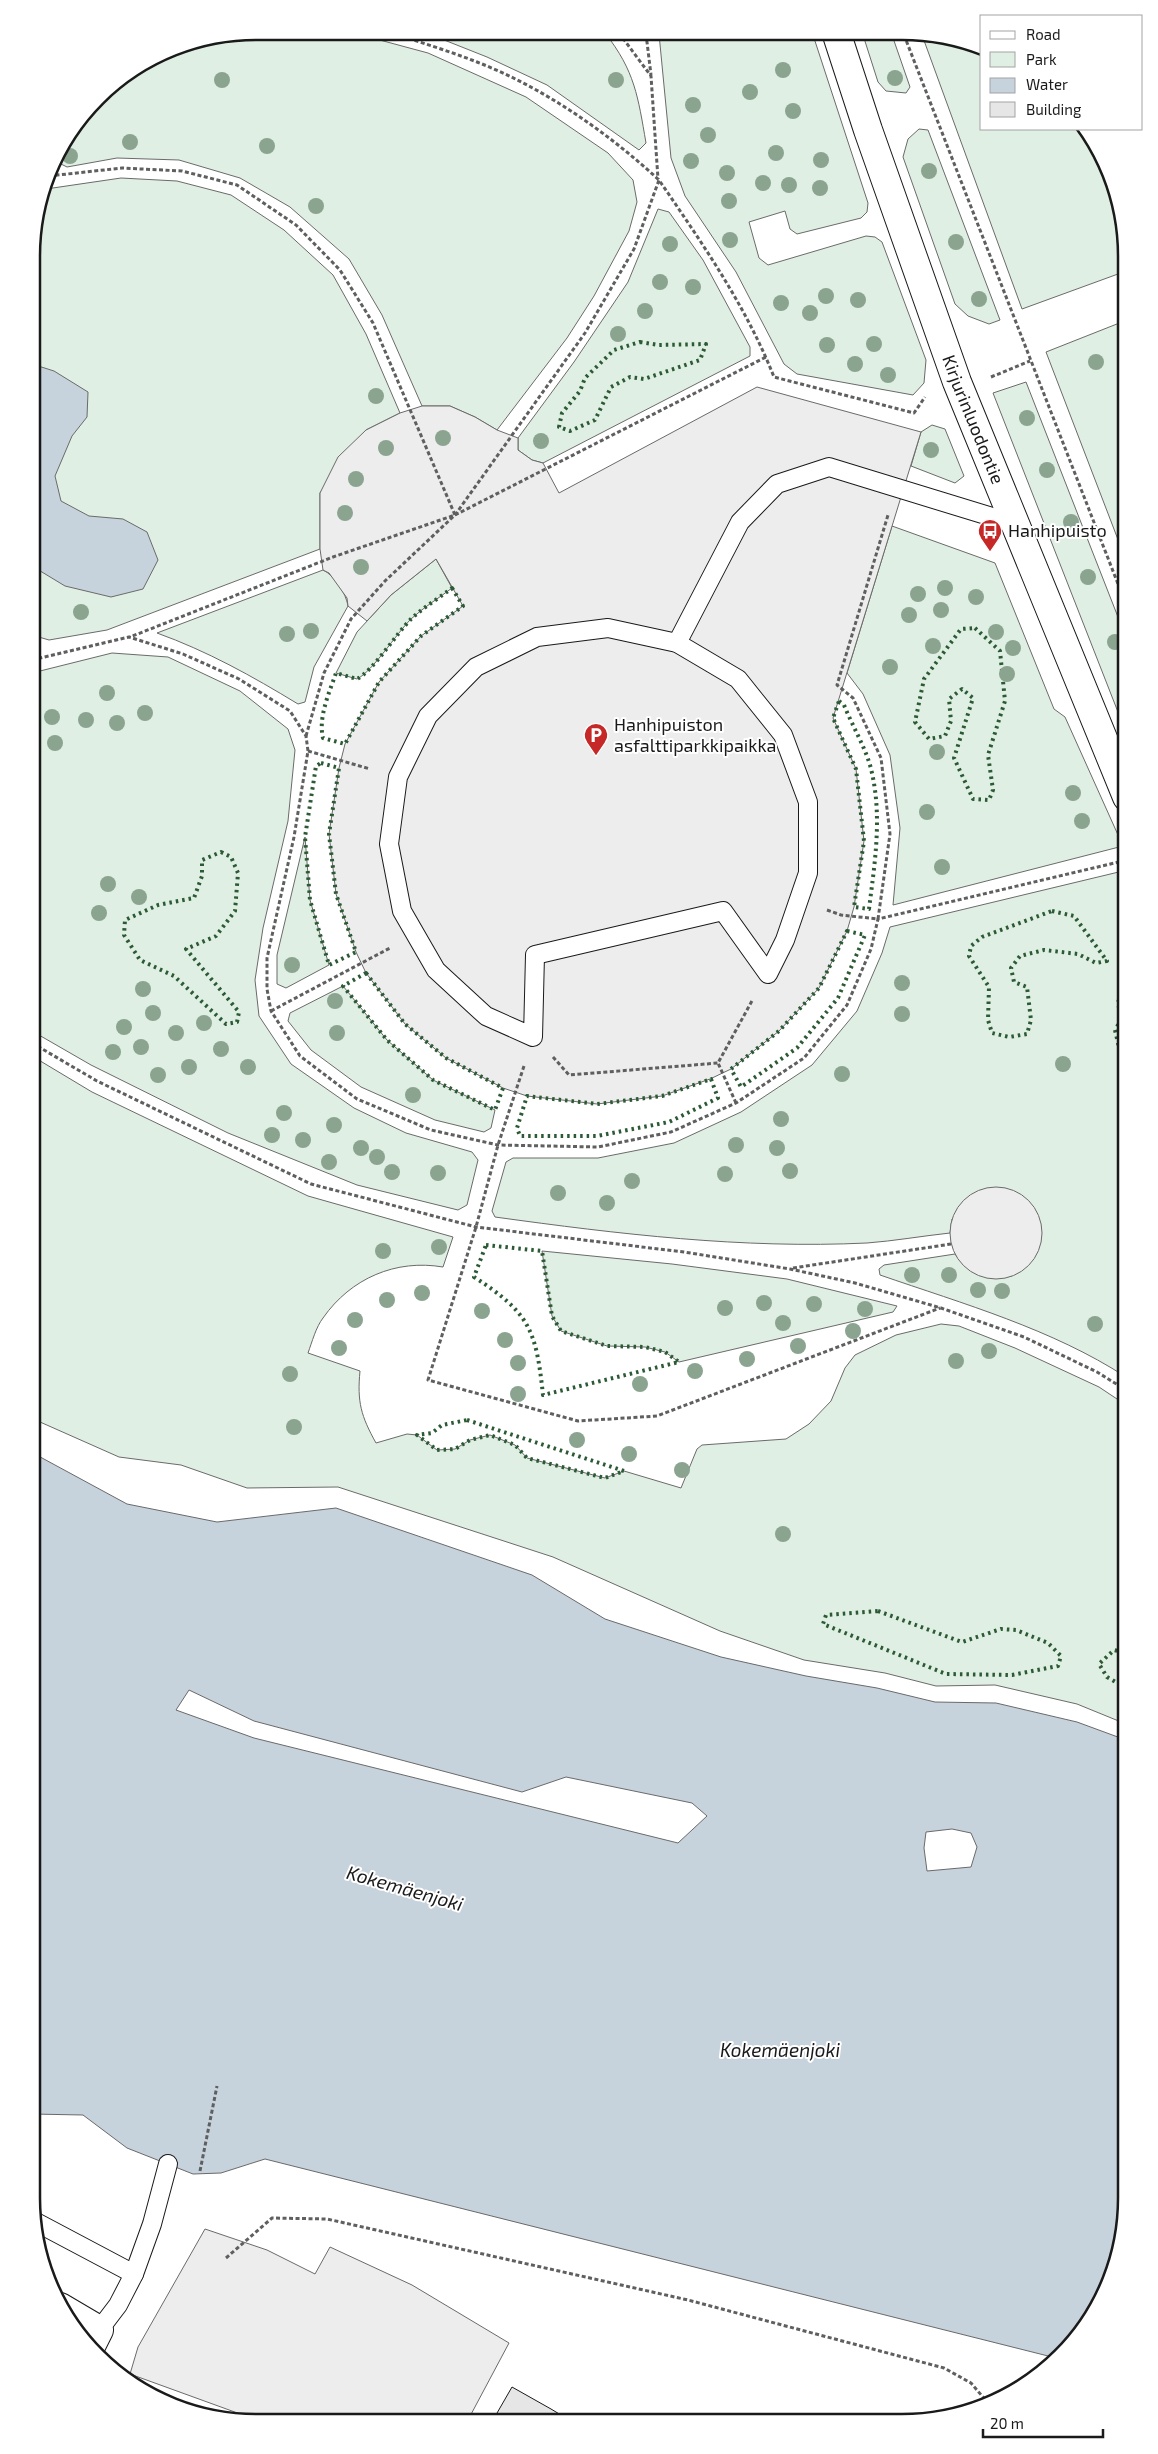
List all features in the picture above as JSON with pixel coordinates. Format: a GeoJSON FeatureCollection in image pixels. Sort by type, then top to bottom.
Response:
{"type":"FeatureCollection","features":[{"type":"Feature","properties":{"kind":"street","name":"Kirjurinluodontie"},"geometry":{"type":"LineString","coordinates":[[839,40],[868,130],[957,382],[1118,775]]}},
{"type":"Feature","properties":{"kind":"street"},"geometry":{"type":"LineString","coordinates":[[84,2328],[95,2338]]}},
{"type":"Feature","properties":{"kind":"lane"},"geometry":{"type":"LineString","coordinates":[[677,642],[740,522],[776,484],[829,467],[1014,524]]}},
{"type":"Feature","properties":{"kind":"lane"},"geometry":{"type":"LineString","coordinates":[[608,628],[677,642],[738,679],[784,735],[808,802],[808,873],[785,940],[768,974],[723,911],[535,955],[533,1037],[486,1016],[436,970],[402,911],[389,844],[398,777],[428,716],[469,674],[476,668],[537,637],[608,628]]}},
{"type":"Feature","properties":{"kind":"lane"},"geometry":{"type":"LineString","coordinates":[[95,2338],[118,2305],[134,2274],[152,2224],[168,2164]]}},
{"type":"Feature","properties":{"kind":"lane"},"geometry":{"type":"LineString","coordinates":[[42,2225],[134,2274]]}},
{"type":"Feature","properties":{"kind":"path"},"geometry":{"type":"LineString","coordinates":[[413,40],[478,62],[545,95],[629,152],[658,180],[721,270],[766,357],[774,377],[914,413],[931,388],[957,382]]}},
{"type":"Feature","properties":{"kind":"path"},"geometry":{"type":"LineString","coordinates":[[624,40],[651,76]]}},
{"type":"Feature","properties":{"kind":"path"},"geometry":{"type":"LineString","coordinates":[[306,736],[324,673],[351,619],[385,581],[455,515],[585,333],[634,249],[658,180],[647,40]]}},
{"type":"Feature","properties":{"kind":"path"},"geometry":{"type":"LineString","coordinates":[[906,40],[1118,584]]}},
{"type":"Feature","properties":{"kind":"path"},"geometry":{"type":"LineString","coordinates":[[55,175],[122,168],[182,171],[237,185],[296,225],[340,270],[373,323],[455,515]]}},
{"type":"Feature","properties":{"kind":"path"},"geometry":{"type":"LineString","coordinates":[[129,637],[332,557],[455,515],[766,357]]}},
{"type":"Feature","properties":{"kind":"path"},"geometry":{"type":"LineString","coordinates":[[799,899],[841,915],[878,919],[890,834],[881,758],[853,698],[837,685],[896,488]]}},
{"type":"Feature","properties":{"kind":"path"},"geometry":{"type":"LineString","coordinates":[[308,751],[398,777]]}},
{"type":"Feature","properties":{"kind":"path"},"geometry":{"type":"LineString","coordinates":[[271,1011],[416,935]]}},
{"type":"Feature","properties":{"kind":"path"},"geometry":{"type":"LineString","coordinates":[[718,1063],[768,974]]}},
{"type":"Feature","properties":{"kind":"path"},"geometry":{"type":"LineString","coordinates":[[718,1063],[569,1075],[533,1037],[498,1145],[476,1227],[428,1380],[578,1421],[657,1416],[941,1308]]}},
{"type":"Feature","properties":{"kind":"path"},"geometry":{"type":"LineString","coordinates":[[40,1048],[97,1081],[311,1184],[476,1227],[684,1252],[790,1268],[855,1283],[941,1308],[1024,1337],[1098,1372],[1118,1385]]}},
{"type":"Feature","properties":{"kind":"path"},"geometry":{"type":"LineString","coordinates":[[718,1063],[736,1103]]}},
{"type":"Feature","properties":{"kind":"path"},"geometry":{"type":"LineString","coordinates":[[790,1268],[951,1244]]}},
{"type":"Feature","properties":{"kind":"path"},"geometry":{"type":"LineString","coordinates":[[199,2174],[217,2086]]}},
{"type":"Feature","properties":{"kind":"path"},"geometry":{"type":"LineString","coordinates":[[226,2258],[272,2218],[327,2219],[688,2300],[944,2368],[971,2383],[984,2398]]}},
{"type":"Feature","properties":{"kind":"green space"},"geometry":{"type":"Polygon","coordinates":[[[241,40],[380,40],[428,53],[526,97],[608,153],[633,180],[637,202],[629,231],[594,296],[567,338],[497,430],[475,417],[450,406],[422,406],[382,315],[349,259],[290,207],[240,178],[179,160],[117,158],[67,167],[60,164],[62,160],[76,136],[103,103],[136,76],[173,56],[200,47],[241,40]]]}},
{"type":"Feature","properties":{"kind":"green space"},"geometry":{"type":"Polygon","coordinates":[[[444,40],[610,40],[623,60],[634,85],[646,143],[639,150],[547,85],[487,57],[444,40]]]}},
{"type":"Feature","properties":{"kind":"green space"},"geometry":{"type":"Polygon","coordinates":[[[660,40],[815,40],[868,203],[867,212],[861,218],[797,234],[790,229],[785,211],[749,222],[759,258],[768,265],[866,236],[875,237],[882,242],[926,360],[924,383],[913,395],[797,374],[784,364],[736,272],[685,196],[671,158],[660,40]]]}},
{"type":"Feature","properties":{"kind":"green space"},"geometry":{"type":"Polygon","coordinates":[[[865,40],[894,40],[910,87],[906,93],[886,91],[878,82],[865,40]]]}},
{"type":"Feature","properties":{"kind":"green space"},"geometry":{"type":"Polygon","coordinates":[[[924,41],[958,47],[980,54],[980,130],[1078,130],[1096,160],[1107,186],[1118,241],[1118,274],[1022,309],[924,41]]]}},
{"type":"Feature","properties":{"kind":"green space"},"geometry":{"type":"Polygon","coordinates":[[[919,129],[928,130],[1000,320],[989,324],[968,316],[955,304],[903,157],[908,139],[919,129]]]}},
{"type":"Feature","properties":{"kind":"green space"},"geometry":{"type":"Polygon","coordinates":[[[121,178],[177,181],[231,195],[284,230],[333,275],[366,334],[400,413],[366,430],[320,493],[320,549],[107,630],[49,640],[40,637],[40,241],[50,188],[121,178]]]}},
{"type":"Feature","properties":{"kind":"green space"},"geometry":{"type":"Polygon","coordinates":[[[658,209],[669,212],[703,260],[750,347],[750,356],[543,463],[532,460],[518,450],[518,438],[574,362],[628,282],[658,209]]]}},
{"type":"Feature","properties":{"kind":"green space"},"geometry":{"type":"Polygon","coordinates":[[[1118,324],[1118,540],[1046,352],[1118,324]]]}},
{"type":"Feature","properties":{"kind":"green space"},"geometry":{"type":"Polygon","coordinates":[[[1026,382],[1118,617],[1118,712],[993,393],[1026,382]]]}},
{"type":"Feature","properties":{"kind":"green space"},"geometry":{"type":"Polygon","coordinates":[[[932,425],[945,429],[964,476],[955,483],[911,466],[921,432],[932,425]]]}},
{"type":"Feature","properties":{"kind":"green space"},"geometry":{"type":"Polygon","coordinates":[[[892,526],[995,563],[1054,709],[1065,717],[1118,835],[1118,847],[893,905],[900,828],[890,755],[863,694],[847,673],[892,526]]]}},
{"type":"Feature","properties":{"kind":"green space"},"geometry":{"type":"Polygon","coordinates":[[[436,559],[452,588],[411,619],[363,675],[357,679],[336,673],[357,632],[391,595],[436,559]]]}},
{"type":"Feature","properties":{"kind":"green space"},"geometry":{"type":"Polygon","coordinates":[[[323,570],[339,585],[348,606],[314,667],[305,702],[298,704],[229,665],[157,633],[323,570]]]}},
{"type":"Feature","properties":{"kind":"green space"},"geometry":{"type":"Polygon","coordinates":[[[112,653],[168,657],[240,691],[288,729],[295,750],[288,821],[263,928],[255,980],[259,1016],[291,1064],[354,1108],[406,1133],[472,1152],[478,1160],[467,1205],[458,1210],[357,1185],[228,1133],[91,1065],[40,1036],[40,671],[112,653]]]}},
{"type":"Feature","properties":{"kind":"green space"},"geometry":{"type":"Polygon","coordinates":[[[305,837],[310,900],[329,965],[286,988],[277,984],[277,955],[305,837]]]}},
{"type":"Feature","properties":{"kind":"green space"},"geometry":{"type":"Polygon","coordinates":[[[1118,872],[1118,1372],[1098,1360],[1038,1331],[975,1307],[880,1275],[879,1269],[884,1265],[955,1254],[966,1266],[980,1274],[996,1277],[1012,1276],[952,1219],[950,1233],[867,1243],[774,1244],[681,1239],[495,1217],[492,1211],[506,1162],[513,1158],[598,1158],[674,1143],[741,1112],[812,1065],[857,1011],[882,953],[890,927],[1118,872]]]}},
{"type":"Feature","properties":{"kind":"green space"},"geometry":{"type":"Polygon","coordinates":[[[343,986],[387,1040],[433,1080],[495,1110],[491,1128],[484,1132],[435,1120],[361,1087],[311,1050],[288,1021],[290,1013],[343,986]]]}},
{"type":"Feature","properties":{"kind":"green space"},"geometry":{"type":"Polygon","coordinates":[[[40,1061],[92,1092],[308,1196],[453,1237],[443,1267],[408,1266],[376,1274],[347,1292],[334,1304],[314,1335],[308,1353],[360,1371],[359,1392],[361,1408],[376,1443],[407,1434],[417,1435],[437,1450],[455,1449],[470,1440],[490,1435],[515,1445],[527,1458],[605,1478],[624,1471],[681,1488],[697,1449],[702,1445],[786,1439],[809,1424],[831,1401],[845,1368],[855,1355],[896,1335],[941,1324],[959,1326],[1015,1348],[1099,1387],[1118,1400],[1118,1721],[1077,1704],[995,1685],[936,1686],[885,1673],[804,1660],[720,1631],[553,1557],[338,1487],[247,1488],[181,1465],[119,1457],[40,1422],[40,1061]]]}},
{"type":"Feature","properties":{"kind":"green space"},"geometry":{"type":"Polygon","coordinates":[[[542,1251],[672,1264],[787,1279],[897,1306],[893,1312],[679,1362],[665,1352],[645,1347],[607,1346],[561,1331],[552,1316],[542,1251]]]}},
{"type":"Feature","properties":{"kind":"shaded area","name":"Hanhipuiston asfalttiparkkipaikka"},"geometry":{"type":"Polygon","coordinates":[[[757,387],[921,432],[833,718],[856,769],[864,841],[854,907],[847,931],[819,988],[779,1031],[731,1069],[710,1079],[662,1096],[597,1104],[527,1096],[503,1088],[446,1058],[405,1024],[366,973],[356,952],[336,894],[329,834],[339,768],[345,744],[379,682],[421,636],[463,606],[436,559],[391,595],[367,621],[348,606],[347,598],[329,573],[323,570],[320,549],[320,493],[338,457],[366,430],[400,413],[422,406],[450,406],[475,417],[497,430],[518,438],[518,450],[532,460],[543,463],[559,493],[757,387]]]}},
{"type":"Feature","properties":{"kind":"shaded area"},"geometry":{"type":"Polygon","coordinates":[[[996,1187],[1013,1191],[1028,1201],[1038,1216],[1042,1233],[1038,1250],[1028,1265],[1013,1275],[996,1279],[979,1275],[964,1265],[954,1250],[950,1233],[954,1216],[964,1201],[979,1191],[996,1187]]]}},
{"type":"Feature","properties":{"kind":"shaded area"},"geometry":{"type":"Polygon","coordinates":[[[205,2229],[267,2250],[315,2274],[330,2247],[412,2285],[509,2343],[471,2414],[240,2414],[131,2374],[138,2347],[205,2229]]]}},
{"type":"Feature","properties":{"kind":"water"},"geometry":{"type":"Polygon","coordinates":[[[40,367],[54,371],[88,392],[87,417],[72,436],[55,476],[61,501],[89,516],[123,519],[147,532],[158,560],[143,589],[111,597],[65,586],[40,571],[40,367]]]}},
{"type":"Feature","properties":{"kind":"water","name":"Kokemäenjoki"},"geometry":{"type":"Polygon","coordinates":[[[40,1457],[127,1504],[217,1522],[336,1508],[532,1575],[605,1619],[721,1657],[806,1676],[877,1688],[935,1702],[996,1703],[1077,1722],[1118,1737],[1118,2213],[1111,2254],[1096,2294],[1073,2330],[1049,2356],[265,2159],[221,2173],[193,2174],[127,2148],[83,2115],[40,2114],[40,1457]],[[189,1690],[176,1710],[254,1738],[678,1843],[707,1816],[692,1803],[566,1777],[522,1792],[254,1721],[189,1690]],[[952,1829],[926,1832],[924,1848],[927,1871],[971,1867],[977,1847],[971,1833],[952,1829]]]}},
{"type":"Feature","properties":{"kind":"building"},"geometry":{"type":"Polygon","coordinates":[[[512,2387],[559,2414],[496,2414],[512,2387]]]}},
{"type":"Feature","properties":{"kind":"hedge"},"geometry":{"type":"LineString","coordinates":[[640,342],[659,345],[706,344],[700,360],[644,379],[630,377],[611,387],[595,420],[570,431],[559,427],[562,413],[580,391],[585,378],[614,350],[640,342]]}},
{"type":"Feature","properties":{"kind":"hedge"},"geometry":{"type":"LineString","coordinates":[[452,588],[463,606],[421,636],[379,682],[345,744],[323,738],[323,714],[336,673],[357,679],[363,675],[411,619],[452,588]]}},
{"type":"Feature","properties":{"kind":"hedge"},"geometry":{"type":"LineString","coordinates":[[975,628],[1000,651],[1005,701],[988,755],[993,790],[989,800],[973,799],[954,758],[973,698],[962,689],[949,699],[951,721],[945,736],[929,739],[915,722],[924,679],[961,629],[975,628]]}},
{"type":"Feature","properties":{"kind":"hedge"},"geometry":{"type":"LineString","coordinates":[[839,701],[844,705],[865,750],[874,783],[877,837],[869,909],[854,907],[864,841],[856,769],[833,718],[839,701]]}},
{"type":"Feature","properties":{"kind":"hedge"},"geometry":{"type":"LineString","coordinates":[[321,763],[339,768],[329,834],[336,894],[356,952],[329,965],[310,900],[305,837],[316,766],[321,763]]}},
{"type":"Feature","properties":{"kind":"hedge"},"geometry":{"type":"LineString","coordinates":[[221,852],[231,857],[238,873],[235,911],[216,936],[186,949],[239,1012],[237,1022],[226,1024],[174,976],[140,960],[124,935],[125,920],[158,905],[194,898],[202,876],[202,860],[221,852]]}},
{"type":"Feature","properties":{"kind":"hedge"},"geometry":{"type":"LineString","coordinates":[[1052,911],[1074,916],[1107,961],[1096,963],[1078,954],[1044,950],[1020,956],[1011,968],[1014,982],[1027,987],[1031,1020],[1027,1034],[1009,1037],[992,1033],[988,1020],[989,987],[969,956],[971,946],[982,937],[1052,911]]}},
{"type":"Feature","properties":{"kind":"hedge"},"geometry":{"type":"LineString","coordinates":[[847,931],[865,935],[838,998],[797,1048],[741,1087],[731,1069],[779,1031],[819,988],[847,931]]}},
{"type":"Feature","properties":{"kind":"hedge"},"geometry":{"type":"LineString","coordinates":[[366,973],[405,1024],[446,1058],[503,1088],[495,1110],[433,1080],[387,1040],[343,986],[366,973]]}},
{"type":"Feature","properties":{"kind":"hedge"},"geometry":{"type":"LineString","coordinates":[[1118,1025],[1115,1030],[1118,1043]]}},
{"type":"Feature","properties":{"kind":"hedge"},"geometry":{"type":"LineString","coordinates":[[711,1079],[718,1098],[669,1122],[597,1136],[520,1136],[517,1128],[527,1096],[597,1104],[662,1096],[711,1079]]}},
{"type":"Feature","properties":{"kind":"hedge"},"geometry":{"type":"LineString","coordinates":[[486,1245],[542,1251],[552,1316],[561,1331],[607,1346],[645,1347],[665,1352],[679,1362],[543,1395],[537,1354],[527,1325],[519,1313],[507,1301],[474,1277],[486,1245]]}},
{"type":"Feature","properties":{"kind":"hedge"},"geometry":{"type":"LineString","coordinates":[[467,1420],[624,1471],[605,1478],[527,1458],[515,1445],[490,1435],[470,1440],[455,1449],[437,1450],[417,1435],[432,1433],[442,1425],[467,1420]]}},
{"type":"Feature","properties":{"kind":"hedge"},"geometry":{"type":"LineString","coordinates":[[878,1611],[962,1642],[1001,1629],[1016,1630],[1048,1643],[1061,1656],[1058,1666],[1012,1675],[946,1674],[823,1624],[826,1615],[878,1611]]}},
{"type":"Feature","properties":{"kind":"hedge"},"geometry":{"type":"LineString","coordinates":[[1118,1651],[1114,1650],[1099,1664],[1107,1677],[1118,1683]]}},
{"type":"Feature","properties":{"kind":"place","name":"Hanhipuisto"},"geometry":{"type":"Point","coordinates":[990,552]}},
{"type":"Feature","properties":{"kind":"place","name":"Hanhipuiston asfalttiparkkipaikka"},"geometry":{"type":"Point","coordinates":[596,756]}}]}
